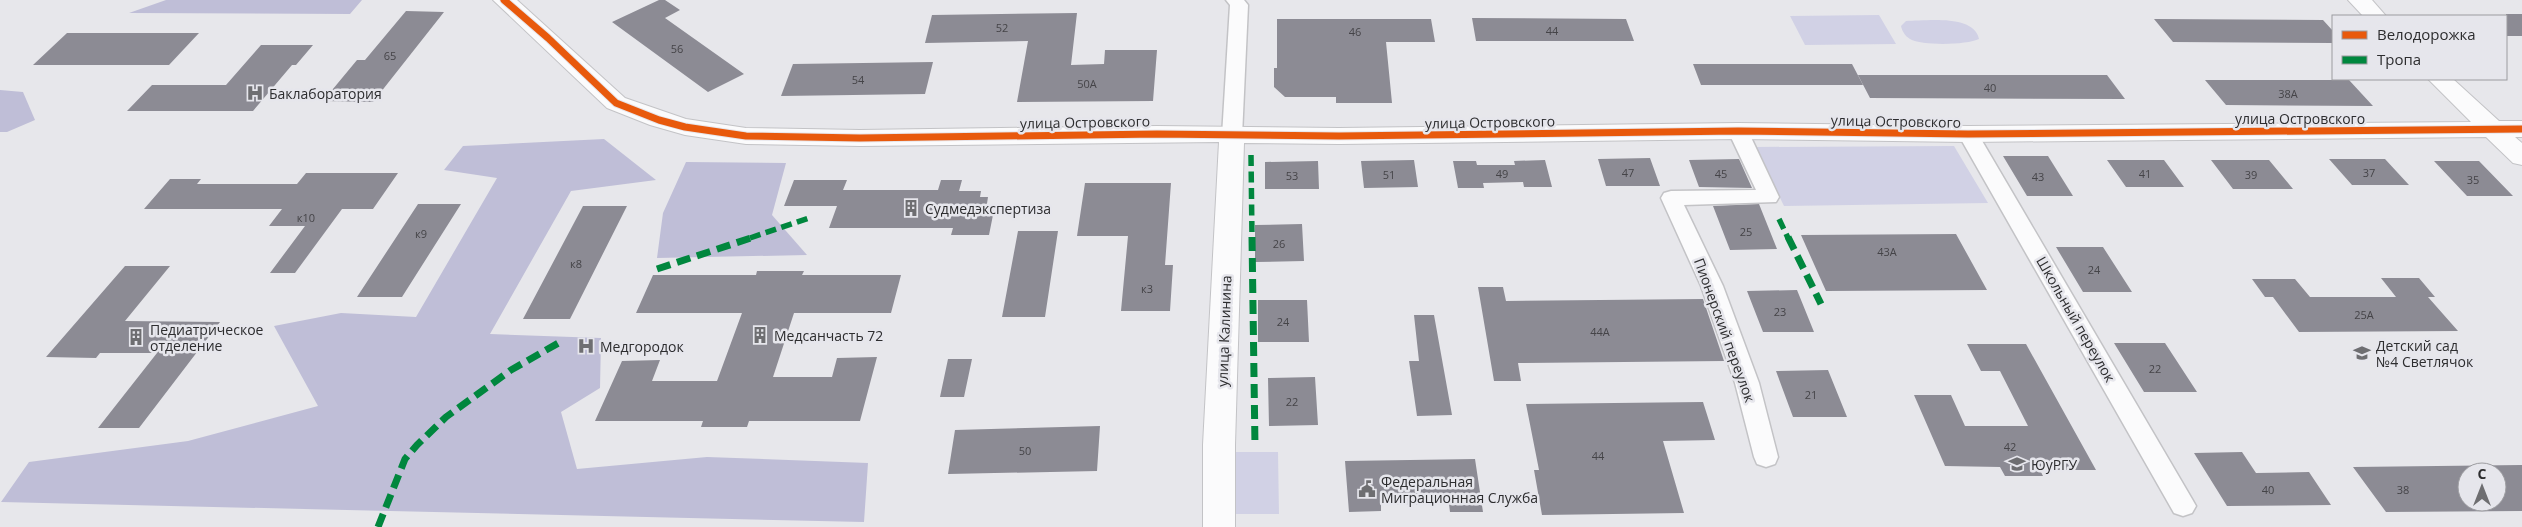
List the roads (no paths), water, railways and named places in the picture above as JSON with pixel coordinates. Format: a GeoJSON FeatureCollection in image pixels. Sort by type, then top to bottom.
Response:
{"type":"FeatureCollection","features":[{"type":"Feature","properties":{"kind":"street","name":"улица Островского"},"geometry":{"type":"LineString","coordinates":[[504,0],[548,38],[616,103],[659,120],[685,127],[746,136],[860,138],[1738,132],[1968,134],[2522,129]]}},
{"type":"Feature","properties":{"kind":"street"},"geometry":{"type":"LineString","coordinates":[[1232,136],[1239,5],[1235,0]]}},
{"type":"Feature","properties":{"kind":"street"},"geometry":{"type":"LineString","coordinates":[[2359,0],[2375,15]]}},
{"type":"Feature","properties":{"kind":"street"},"geometry":{"type":"LineString","coordinates":[[2441,80],[2522,157]]}},
{"type":"Feature","properties":{"kind":"street","name":"Пионерский переулок"},"geometry":{"type":"LineString","coordinates":[[1738,132],[1769,197],[1671,198],[1712,286],[1748,383],[1766,456]]}},
{"type":"Feature","properties":{"kind":"street","name":"Школьный переулок"},"geometry":{"type":"LineString","coordinates":[[1968,134],[2183,506]]}},
{"type":"Feature","properties":{"kind":"street","name":"улица Калинина"},"geometry":{"type":"LineString","coordinates":[[1219,527],[1219,446],[1232,136]]}},
{"type":"Feature","properties":{"kind":"place","name":"Баклаборатория"},"geometry":{"type":"Point","coordinates":[255,93]}},
{"type":"Feature","properties":{"kind":"place","name":"Судмедэкспертиза"},"geometry":{"type":"Point","coordinates":[911,208]}},
{"type":"Feature","properties":{"kind":"place","name":"Медсанчасть 72"},"geometry":{"type":"Point","coordinates":[760,335]}},
{"type":"Feature","properties":{"kind":"place","name":"Педиатрическое отделение"},"geometry":{"type":"Point","coordinates":[136,337]}},
{"type":"Feature","properties":{"kind":"place","name":"Медгородок"},"geometry":{"type":"Point","coordinates":[586,346]}},
{"type":"Feature","properties":{"kind":"place","name":"Детский сад №4 Светлячок"},"geometry":{"type":"Point","coordinates":[2362,353]}},
{"type":"Feature","properties":{"kind":"place","name":"ЮуРГУ"},"geometry":{"type":"Point","coordinates":[2017,464]}},
{"type":"Feature","properties":{"kind":"place","name":"Федеральная Миграционная Служба"},"geometry":{"type":"Point","coordinates":[1367,489]}}]}
